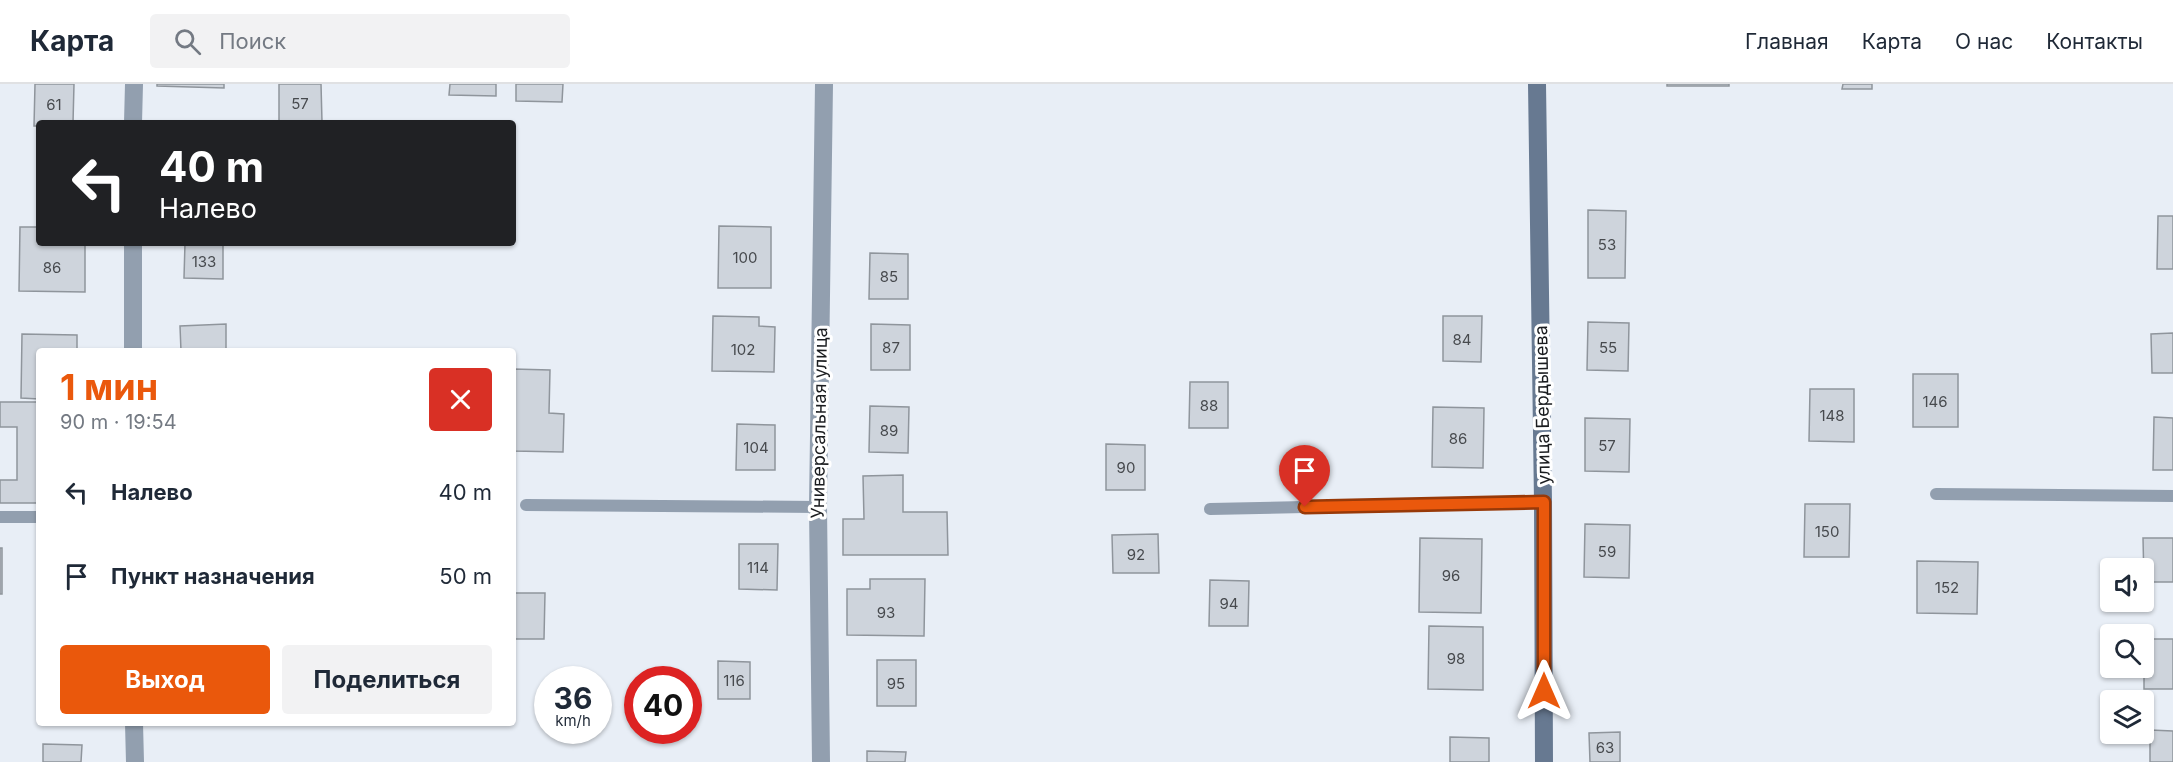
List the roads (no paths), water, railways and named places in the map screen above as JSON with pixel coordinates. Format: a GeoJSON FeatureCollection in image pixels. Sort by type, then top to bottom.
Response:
{"type":"FeatureCollection","features":[{"type":"Feature","properties":{"kind":"street"},"geometry":{"type":"LineString","coordinates":[[134,84],[134,120]]}},
{"type":"Feature","properties":{"kind":"street","name":"Универсальная улица"},"geometry":{"type":"LineString","coordinates":[[821,762],[818,507],[824,84]]}},
{"type":"Feature","properties":{"kind":"street","name":"улица Бердышева"},"geometry":{"type":"LineString","coordinates":[[1537,84],[1544,502],[1544,762]]}},
{"type":"Feature","properties":{"kind":"street"},"geometry":{"type":"LineString","coordinates":[[133,246],[133,348]]}},
{"type":"Feature","properties":{"kind":"street"},"geometry":{"type":"LineString","coordinates":[[134,726],[135,762]]}},
{"type":"Feature","properties":{"kind":"lane"},"geometry":{"type":"LineString","coordinates":[[1936,495],[2173,496]]}},
{"type":"Feature","properties":{"kind":"lane"},"geometry":{"type":"LineString","coordinates":[[1210,509],[1544,502]]}},
{"type":"Feature","properties":{"kind":"lane"},"geometry":{"type":"LineString","coordinates":[[526,505],[818,507]]}},
{"type":"Feature","properties":{"kind":"lane"},"geometry":{"type":"LineString","coordinates":[[0,517],[36,517]]}}]}
